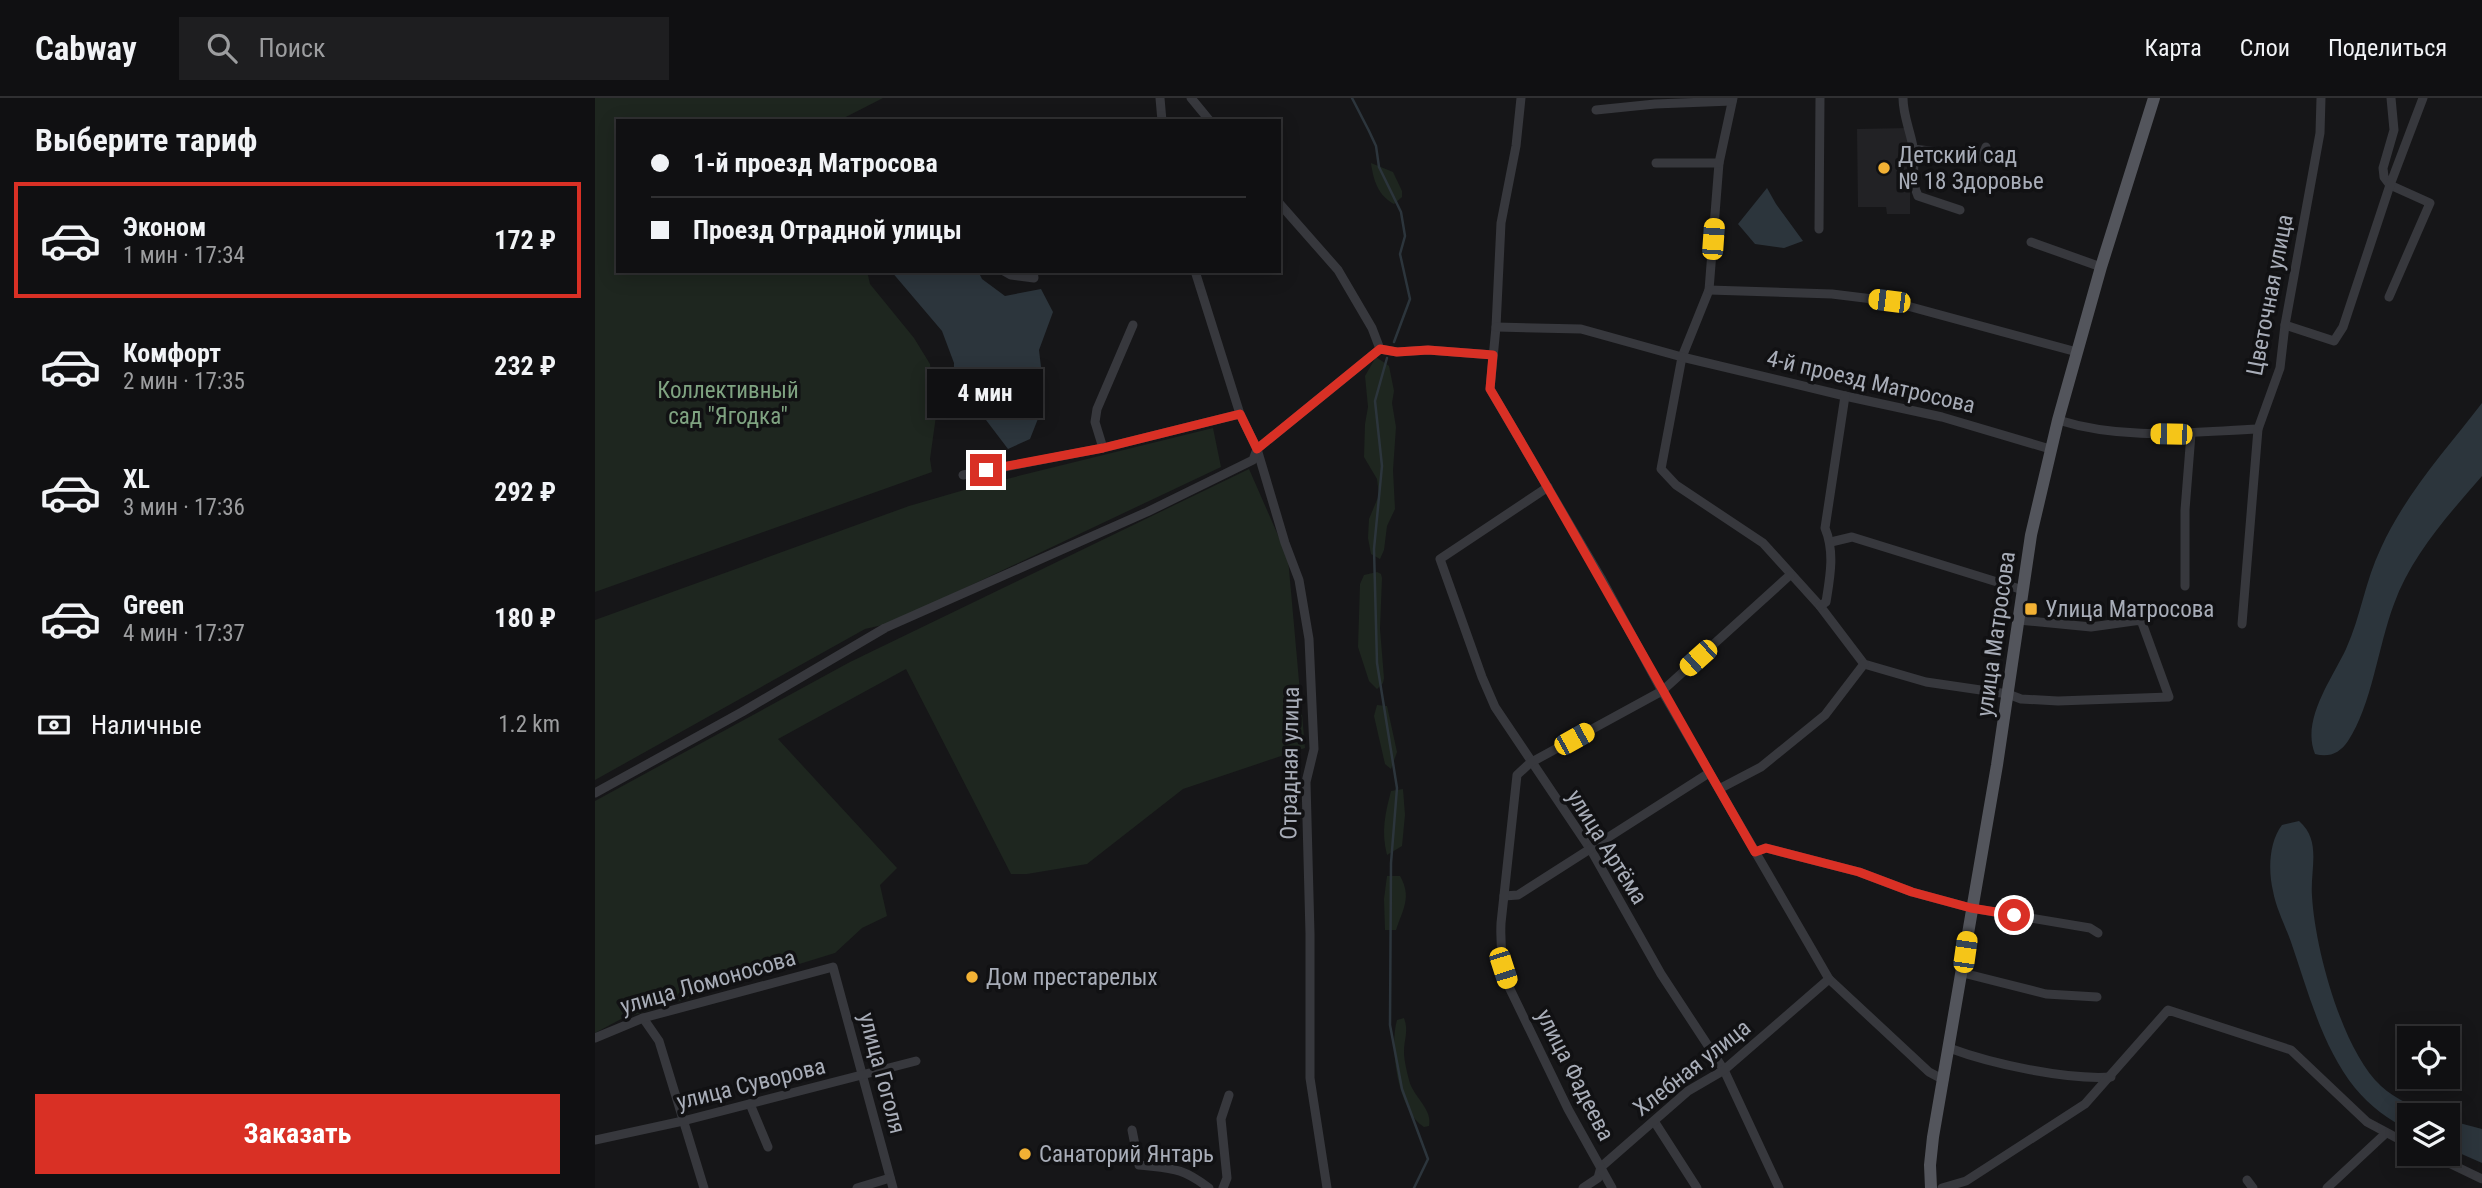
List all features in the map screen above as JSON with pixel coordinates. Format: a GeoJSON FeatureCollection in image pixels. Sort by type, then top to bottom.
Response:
{"type":"FeatureCollection","features":[{"type":"Feature","properties":{"kind":"main road","name":"улица Матросова"},"geometry":{"type":"LineString","coordinates":[[1932,1188],[1931,1156],[1971,908],[1986,836],[2031,535],[2050,449],[2077,352],[2154,98]]}},
{"type":"Feature","properties":{"kind":"street"},"geometry":{"type":"LineString","coordinates":[[1160,98],[1162,119]]}},
{"type":"Feature","properties":{"kind":"street"},"geometry":{"type":"LineString","coordinates":[[1191,98],[1208,119]]}},
{"type":"Feature","properties":{"kind":"street"},"geometry":{"type":"LineString","coordinates":[[1521,98],[1501,223],[1490,389],[1611,595],[1662,691],[1829,979],[1929,1072],[1944,1080]]}},
{"type":"Feature","properties":{"kind":"street"},"geometry":{"type":"LineString","coordinates":[[1819,98],[1819,229]]}},
{"type":"Feature","properties":{"kind":"street"},"geometry":{"type":"LineString","coordinates":[[1903,98],[1913,149],[1913,185],[1918,196],[1960,209]]}},
{"type":"Feature","properties":{"kind":"street","name":"Цветочная улица"},"geometry":{"type":"LineString","coordinates":[[2242,624],[2258,429],[2280,369],[2285,325],[2320,133],[2321,98]]}},
{"type":"Feature","properties":{"kind":"street"},"geometry":{"type":"LineString","coordinates":[[2389,297],[2430,203],[2390,185],[2384,177],[2383,168],[2394,130],[2391,98]]}},
{"type":"Feature","properties":{"kind":"street"},"geometry":{"type":"LineString","coordinates":[[2285,325],[2334,341],[2343,327],[2390,185],[2423,98]]}},
{"type":"Feature","properties":{"kind":"street"},"geometry":{"type":"LineString","coordinates":[[1596,110],[1732,100],[1719,163],[1709,290],[1682,357],[1661,469],[1676,485],[1763,543],[1820,606],[1864,664],[1926,682],[2008,694],[2021,699],[2058,701],[2169,696],[2141,620],[2091,627],[2018,620]]}},
{"type":"Feature","properties":{"kind":"street"},"geometry":{"type":"LineString","coordinates":[[1913,149],[1982,157],[1986,147]]}},
{"type":"Feature","properties":{"kind":"street"},"geometry":{"type":"LineString","coordinates":[[1655,163],[1719,163]]}},
{"type":"Feature","properties":{"kind":"street"},"geometry":{"type":"LineString","coordinates":[[1281,205],[1339,270],[1372,328],[1380,349]]}},
{"type":"Feature","properties":{"kind":"street"},"geometry":{"type":"LineString","coordinates":[[2031,243],[2101,267]]}},
{"type":"Feature","properties":{"kind":"street"},"geometry":{"type":"LineString","coordinates":[[1008,273],[1034,278],[1034,273]]}},
{"type":"Feature","properties":{"kind":"street","name":"Отрадная улица"},"geometry":{"type":"LineString","coordinates":[[1196,273],[1240,414],[1257,449],[1299,580],[1309,639],[1314,749],[1306,782],[1310,1078],[1327,1188]]}},
{"type":"Feature","properties":{"kind":"street"},"geometry":{"type":"LineString","coordinates":[[1709,290],[1832,294],[1889,301],[2077,352]]}},
{"type":"Feature","properties":{"kind":"street"},"geometry":{"type":"LineString","coordinates":[[1103,448],[1095,422],[1097,409],[1133,325]]}},
{"type":"Feature","properties":{"kind":"street","name":"4-й проезд Матросова"},"geometry":{"type":"LineString","coordinates":[[1496,327],[1581,329],[1845,397],[1943,417],[2050,449]]}},
{"type":"Feature","properties":{"kind":"street"},"geometry":{"type":"LineString","coordinates":[[595,793],[743,712],[885,628],[1147,512],[1253,460],[1257,449],[1380,349],[1493,355]]}},
{"type":"Feature","properties":{"kind":"street"},"geometry":{"type":"LineString","coordinates":[[1820,606],[1826,601],[1831,572],[1831,542],[1825,528],[1845,397]]}},
{"type":"Feature","properties":{"kind":"street"},"geometry":{"type":"LineString","coordinates":[[963,475],[1103,448],[1240,414]]}},
{"type":"Feature","properties":{"kind":"street"},"geometry":{"type":"LineString","coordinates":[[2058,420],[2074,425],[2132,433],[2191,434],[2258,429]]}},
{"type":"Feature","properties":{"kind":"street"},"geometry":{"type":"LineString","coordinates":[[2185,586],[2185,510],[2191,434]]}},
{"type":"Feature","properties":{"kind":"street","name":"улица Артёма"},"geometry":{"type":"LineString","coordinates":[[1548,487],[1440,559],[1495,707],[1591,850],[1661,974],[1724,1070],[1779,1188]]}},
{"type":"Feature","properties":{"kind":"street"},"geometry":{"type":"LineString","coordinates":[[1831,542],[1852,537],[2023,590]]}},
{"type":"Feature","properties":{"kind":"street"},"geometry":{"type":"LineString","coordinates":[[1530,762],[1662,691],[1790,575]]}},
{"type":"Feature","properties":{"kind":"street"},"geometry":{"type":"LineString","coordinates":[[1719,789],[1761,767],[1825,715],[1864,664]]}},
{"type":"Feature","properties":{"kind":"street","name":"улица Фадеева"},"geometry":{"type":"LineString","coordinates":[[1530,762],[1517,775],[1500,945],[1503,968],[1509,987],[1568,1109],[1612,1188]]}},
{"type":"Feature","properties":{"kind":"street"},"geometry":{"type":"LineString","coordinates":[[1504,896],[1518,895],[1709,773]]}},
{"type":"Feature","properties":{"kind":"street"},"geometry":{"type":"LineString","coordinates":[[1755,852],[1766,848],[1780,851],[1859,872],[1912,892],[1971,908],[2090,928],[2098,933]]}},
{"type":"Feature","properties":{"kind":"street","name":"улица Ломоносова"},"geometry":{"type":"LineString","coordinates":[[595,1038],[643,1018],[833,967]]}},
{"type":"Feature","properties":{"kind":"street","name":"улица Гоголя"},"geometry":{"type":"LineString","coordinates":[[833,967],[893,1188]]}},
{"type":"Feature","properties":{"kind":"street"},"geometry":{"type":"LineString","coordinates":[[1962,973],[2046,994],[2097,997]]}},
{"type":"Feature","properties":{"kind":"street","name":"Хлебная улица"},"geometry":{"type":"LineString","coordinates":[[1583,1188],[1598,1178],[1601,1167],[1688,1091],[1724,1070],[1829,979]]}},
{"type":"Feature","properties":{"kind":"street"},"geometry":{"type":"LineString","coordinates":[[1943,1188],[1966,1181],[2085,1104],[2168,1010],[2291,1050],[2367,1122],[2397,1138]]}},
{"type":"Feature","properties":{"kind":"street"},"geometry":{"type":"LineString","coordinates":[[643,1018],[659,1041],[704,1188]]}},
{"type":"Feature","properties":{"kind":"street"},"geometry":{"type":"LineString","coordinates":[[1949,1048],[1964,1054],[2049,1073],[2111,1077]]}},
{"type":"Feature","properties":{"kind":"street","name":"улица Суворова"},"geometry":{"type":"LineString","coordinates":[[595,1140],[683,1121],[916,1061]]}},
{"type":"Feature","properties":{"kind":"street"},"geometry":{"type":"LineString","coordinates":[[1223,1188],[1227,1178],[1221,1119],[1229,1096]]}},
{"type":"Feature","properties":{"kind":"street"},"geometry":{"type":"LineString","coordinates":[[750,1104],[768,1147]]}},
{"type":"Feature","properties":{"kind":"street"},"geometry":{"type":"LineString","coordinates":[[1654,1121],[1697,1188]]}},
{"type":"Feature","properties":{"kind":"street"},"geometry":{"type":"LineString","coordinates":[[1132,1130],[1139,1166],[1176,1169],[1189,1173],[1209,1188]]}},
{"type":"Feature","properties":{"kind":"street"},"geometry":{"type":"LineString","coordinates":[[2327,1188],[2386,1133]]}},
{"type":"Feature","properties":{"kind":"street"},"geometry":{"type":"LineString","coordinates":[[2455,1166],[2482,1179]]}},
{"type":"Feature","properties":{"kind":"street"},"geometry":{"type":"LineString","coordinates":[[857,1188],[890,1178]]}},
{"type":"Feature","properties":{"kind":"street"},"geometry":{"type":"LineString","coordinates":[[2247,1180],[2253,1188]]}},
{"type":"Feature","properties":{"kind":"shaded area","name":"Детский сад № 18 Здоровье"},"geometry":{"type":"Polygon","coordinates":[[[1910,128],[1910,214],[1887,214],[1886,207],[1858,207],[1857,129],[1910,128]]]}},
{"type":"Feature","properties":{"kind":"shaded area"},"geometry":{"type":"Polygon","coordinates":[[[1767,188],[1803,241],[1784,248],[1755,244],[1738,224],[1767,188]]]}},
{"type":"Feature","properties":{"kind":"shaded area"},"geometry":{"type":"Polygon","coordinates":[[[893,273],[979,273],[982,279],[1005,296],[1041,289],[1053,312],[1039,350],[1045,401],[1030,439],[1008,449],[986,420],[953,401],[954,363],[942,331],[893,273]]]}},
{"type":"Feature","properties":{"kind":"shaded area"},"geometry":{"type":"Polygon","coordinates":[[[2482,403],[2482,476],[2432,536],[2401,586],[2388,620],[2369,693],[2348,741],[2334,754],[2315,754],[2312,727],[2315,714],[2351,637],[2381,548],[2414,490],[2482,403]]]}},
{"type":"Feature","properties":{"kind":"shaded area"},"geometry":{"type":"Polygon","coordinates":[[[2299,821],[2310,837],[2313,846],[2314,918],[2333,997],[2354,1048],[2367,1070],[2381,1086],[2408,1103],[2397,1103],[2397,1124],[2367,1101],[2343,1072],[2333,1055],[2310,999],[2276,904],[2270,874],[2272,848],[2282,825],[2299,821]]]}},
{"type":"Feature","properties":{"kind":"shaded area"},"geometry":{"type":"Polygon","coordinates":[[[2460,1123],[2482,1129],[2482,1163],[2460,1153],[2460,1123]]]}},
{"type":"Feature","properties":{"kind":"green space","name":"Коллективный сад \"Ягодка\""},"geometry":{"type":"Polygon","coordinates":[[[595,98],[883,98],[842,119],[616,119],[616,273],[867,273],[870,284],[914,338],[930,364],[936,416],[930,459],[932,472],[595,592],[595,98]]]}},
{"type":"Feature","properties":{"kind":"green space"},"geometry":{"type":"Polygon","coordinates":[[[1371,163],[1393,172],[1402,191],[1402,197],[1394,204],[1377,187],[1371,163]]]}},
{"type":"Feature","properties":{"kind":"green space"},"geometry":{"type":"Polygon","coordinates":[[[1376,357],[1389,366],[1394,391],[1392,403],[1396,427],[1393,470],[1395,509],[1387,526],[1380,559],[1371,554],[1368,538],[1369,519],[1379,495],[1377,479],[1364,457],[1368,407],[1365,376],[1376,357]]]}},
{"type":"Feature","properties":{"kind":"green space"},"geometry":{"type":"Polygon","coordinates":[[[1213,428],[1221,467],[891,623],[865,629],[595,780],[595,620],[909,506],[978,486],[1213,428]]]}},
{"type":"Feature","properties":{"kind":"green space"},"geometry":{"type":"Polygon","coordinates":[[[1249,469],[1288,558],[1305,748],[1183,789],[1087,864],[1011,874],[906,669],[778,739],[897,868],[880,885],[887,916],[862,928],[835,953],[621,1019],[595,1033],[595,801],[850,662],[1249,469]]]}},
{"type":"Feature","properties":{"kind":"green space"},"geometry":{"type":"Polygon","coordinates":[[[1377,572],[1382,578],[1380,629],[1384,678],[1377,689],[1369,681],[1358,647],[1360,584],[1364,575],[1377,572]]]}},
{"type":"Feature","properties":{"kind":"green space"},"geometry":{"type":"Polygon","coordinates":[[[1377,705],[1387,706],[1397,752],[1391,769],[1385,764],[1374,716],[1377,705]]]}},
{"type":"Feature","properties":{"kind":"green space"},"geometry":{"type":"Polygon","coordinates":[[[1403,789],[1405,815],[1402,846],[1387,855],[1384,831],[1389,799],[1391,791],[1403,789]]]}},
{"type":"Feature","properties":{"kind":"green space"},"geometry":{"type":"Polygon","coordinates":[[[1387,876],[1400,876],[1404,883],[1405,903],[1396,930],[1385,930],[1384,899],[1387,876]]]}},
{"type":"Feature","properties":{"kind":"green space"},"geometry":{"type":"Polygon","coordinates":[[[1404,1018],[1407,1073],[1411,1086],[1428,1114],[1429,1126],[1424,1127],[1415,1119],[1398,1078],[1395,1032],[1397,1020],[1404,1018]]]}},
{"type":"Feature","properties":{"kind":"waterway"},"geometry":{"type":"LineString","coordinates":[[1352,98],[1376,146],[1379,167],[1401,212],[1405,236],[1400,254],[1410,299],[1394,342]]}},
{"type":"Feature","properties":{"kind":"waterway"},"geometry":{"type":"LineString","coordinates":[[1387,358],[1375,401],[1382,466],[1374,549],[1377,663],[1397,788],[1391,863],[1390,1025],[1402,1089],[1428,1159],[1414,1188]]}},
{"type":"Feature","properties":{"kind":"place","name":"Детский сад № 18 Здоровье"},"geometry":{"type":"Point","coordinates":[1884,168]}},
{"type":"Feature","properties":{"kind":"place","name":"Улица Матросова"},"geometry":{"type":"Point","coordinates":[2031,609]}},
{"type":"Feature","properties":{"kind":"place","name":"Дом престарелых"},"geometry":{"type":"Point","coordinates":[972,977]}},
{"type":"Feature","properties":{"kind":"place","name":"Санаторий Янтарь"},"geometry":{"type":"Point","coordinates":[1025,1154]}},
{"type":"Feature","properties":{"kind":"route"},"geometry":{"type":"LineString","coordinates":[[986,470],[1103,448],[1240,414],[1257,449],[1380,349],[1493,355],[1490,389],[1547,484],[1755,852],[1766,848],[1859,872],[1912,892],[1971,908],[2014,915]]}}]}
